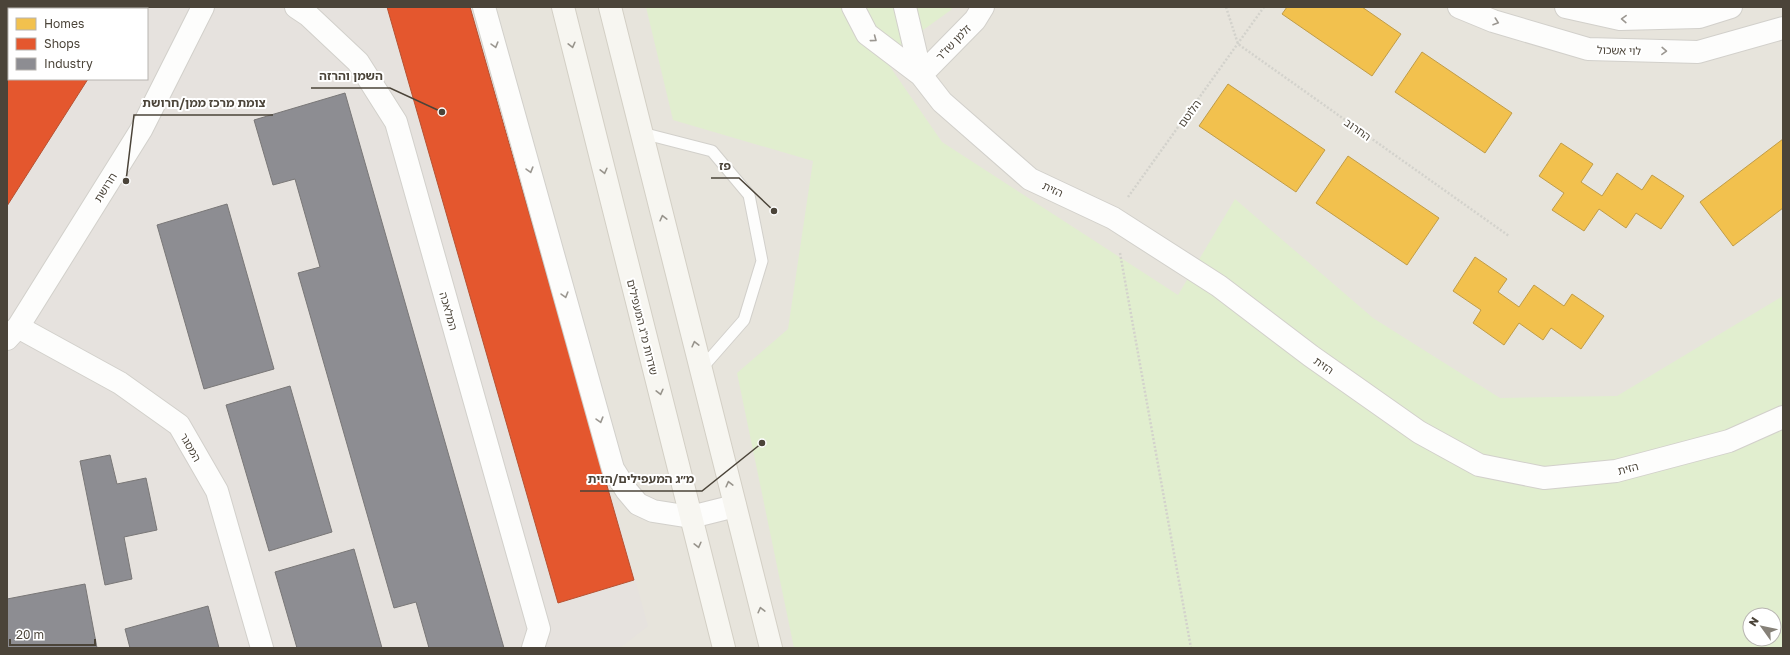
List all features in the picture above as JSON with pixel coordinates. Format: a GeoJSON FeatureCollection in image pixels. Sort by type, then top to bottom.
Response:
{"type":"FeatureCollection","features":[{"type":"Feature","properties":{"kind":"main road","name":"שדרות מ\"ג המעפילים"},"geometry":{"type":"LineString","coordinates":[[563,7],[724,648]]}},
{"type":"Feature","properties":{"kind":"main road"},"geometry":{"type":"LineString","coordinates":[[610,7],[771,648]]}},
{"type":"Feature","properties":{"kind":"street","name":"חרושת"},"geometry":{"type":"LineString","coordinates":[[13,333],[141,130],[203,7]]}},
{"type":"Feature","properties":{"kind":"street","name":"המלאכה"},"geometry":{"type":"LineString","coordinates":[[296,7],[308,15],[358,62],[396,122],[539,629],[533,648]]}},
{"type":"Feature","properties":{"kind":"street"},"geometry":{"type":"LineString","coordinates":[[484,7],[613,469],[627,491],[638,504],[653,511],[691,518],[735,506]]}},
{"type":"Feature","properties":{"kind":"street","name":"הזית"},"geometry":{"type":"LineString","coordinates":[[853,7],[867,34],[921,75],[942,102],[1030,179],[1113,218],[1219,286],[1311,356],[1419,432],[1479,465],[1544,478],[1616,471],[1729,441],[1783,418]]}},
{"type":"Feature","properties":{"kind":"street","name":"הזית"},"geometry":{"type":"LineString","coordinates":[[905,7],[921,75]]}},
{"type":"Feature","properties":{"kind":"street","name":"זלמן שז\"ר"},"geometry":{"type":"LineString","coordinates":[[921,75],[975,20],[982,7]]}},
{"type":"Feature","properties":{"kind":"street","name":"לוי אשכול"},"geometry":{"type":"LineString","coordinates":[[1460,7],[1493,21],[1588,49],[1698,52],[1783,28]]}},
{"type":"Feature","properties":{"kind":"street"},"geometry":{"type":"LineString","coordinates":[[1566,7],[1620,19],[1699,17],[1731,7]]}},
{"type":"Feature","properties":{"kind":"street","name":"המסגר"},"geometry":{"type":"LineString","coordinates":[[13,333],[120,383],[178,426],[217,491],[262,648]]}},
{"type":"Feature","properties":{"kind":"lane"},"geometry":{"type":"LineString","coordinates":[[642,133],[712,151],[749,195],[762,261],[744,320],[701,369]]}},
{"type":"Feature","properties":{"kind":"path"},"geometry":{"type":"LineString","coordinates":[[1226,7],[1238,44]]}},
{"type":"Feature","properties":{"kind":"path","name":"הלוטם"},"geometry":{"type":"LineString","coordinates":[[1113,218],[1264,7]]}},
{"type":"Feature","properties":{"kind":"path","name":"החרוב"},"geometry":{"type":"LineString","coordinates":[[1238,44],[1509,236]]}},
{"type":"Feature","properties":{"kind":"path"},"geometry":{"type":"LineString","coordinates":[[1113,218],[1191,648]]}},
{"type":"Feature","properties":{"kind":"shaded area"},"geometry":{"type":"Polygon","coordinates":[[[7,7],[1783,7],[1783,648],[7,648],[7,7]]]}},
{"type":"Feature","properties":{"kind":"shaded area"},"geometry":{"type":"Polygon","coordinates":[[[7,7],[478,7],[648,626],[620,648],[7,648],[7,7]]]}},
{"type":"Feature","properties":{"kind":"green space"},"geometry":{"type":"Polygon","coordinates":[[[646,7],[953,7],[951,10],[884,58],[942,142],[1178,295],[1235,199],[1373,318],[1500,398],[1617,396],[1783,296],[1783,648],[794,648],[737,373],[788,329],[813,161],[673,120],[646,7]]]}},
{"type":"Feature","properties":{"kind":"building: Homes"},"geometry":{"type":"Polygon","coordinates":[[[1287,7],[1362,7],[1401,34],[1372,76],[1282,14],[1287,7]]]}},
{"type":"Feature","properties":{"kind":"building: Homes"},"geometry":{"type":"Polygon","coordinates":[[[1422,52],[1512,113],[1485,153],[1395,92],[1422,52]]]}},
{"type":"Feature","properties":{"kind":"building: Homes"},"geometry":{"type":"Polygon","coordinates":[[[1228,84],[1325,150],[1296,192],[1199,126],[1228,84]]]}},
{"type":"Feature","properties":{"kind":"building: Homes"},"geometry":{"type":"Polygon","coordinates":[[[1783,139],[1783,208],[1733,246],[1700,202],[1783,139]]]}},
{"type":"Feature","properties":{"kind":"building: Homes"},"geometry":{"type":"Polygon","coordinates":[[[1561,143],[1593,164],[1581,182],[1602,196],[1617,173],[1642,190],[1652,175],[1684,196],[1661,229],[1636,213],[1626,228],[1599,209],[1584,231],[1552,210],[1564,193],[1539,176],[1561,143]]]}},
{"type":"Feature","properties":{"kind":"building: Homes"},"geometry":{"type":"Polygon","coordinates":[[[1348,156],[1439,218],[1407,265],[1316,203],[1348,156]]]}},
{"type":"Feature","properties":{"kind":"building: Homes"},"geometry":{"type":"Polygon","coordinates":[[[1475,257],[1507,279],[1498,292],[1519,307],[1534,285],[1564,306],[1572,294],[1604,316],[1581,349],[1551,328],[1543,340],[1519,323],[1504,345],[1473,323],[1481,310],[1453,291],[1475,257]]]}},
{"type":"Feature","properties":{"kind":"building: Shops"},"geometry":{"type":"Polygon","coordinates":[[[7,7],[105,7],[107,8],[8,8],[8,80],[87,80],[7,206],[7,7]]]}},
{"type":"Feature","properties":{"kind":"building: Shops"},"geometry":{"type":"Polygon","coordinates":[[[387,7],[470,7],[634,580],[558,603],[387,7]]]}},
{"type":"Feature","properties":{"kind":"building: Industry"},"geometry":{"type":"Polygon","coordinates":[[[345,93],[504,648],[429,648],[416,602],[394,608],[298,273],[320,267],[295,179],[273,185],[254,120],[345,93]]]}},
{"type":"Feature","properties":{"kind":"building: Industry"},"geometry":{"type":"Polygon","coordinates":[[[227,204],[274,369],[204,389],[157,225],[227,204]]]}},
{"type":"Feature","properties":{"kind":"building: Industry"},"geometry":{"type":"Polygon","coordinates":[[[290,386],[332,532],[269,551],[226,405],[290,386]]]}},
{"type":"Feature","properties":{"kind":"building: Industry"},"geometry":{"type":"Polygon","coordinates":[[[110,455],[117,484],[146,478],[157,530],[124,537],[132,579],[105,585],[80,461],[110,455]]]}},
{"type":"Feature","properties":{"kind":"building: Industry"},"geometry":{"type":"Polygon","coordinates":[[[354,549],[382,648],[297,648],[275,572],[354,549]]]}},
{"type":"Feature","properties":{"kind":"building: Industry"},"geometry":{"type":"Polygon","coordinates":[[[85,584],[97,648],[7,648],[7,599],[85,584]]]}},
{"type":"Feature","properties":{"kind":"building: Industry"},"geometry":{"type":"Polygon","coordinates":[[[208,606],[219,648],[130,648],[125,629],[208,606]]]}},
{"type":"Feature","properties":{"kind":"place","name":"השמן והרזה"},"geometry":{"type":"Point","coordinates":[442,112]}},
{"type":"Feature","properties":{"kind":"place","name":"צומת מרכז ממן/חרושת"},"geometry":{"type":"Point","coordinates":[126,181]}},
{"type":"Feature","properties":{"kind":"place","name":"פז"},"geometry":{"type":"Point","coordinates":[774,211]}},
{"type":"Feature","properties":{"kind":"place","name":"מ״ג המעפילים/הזית"},"geometry":{"type":"Point","coordinates":[762,443]}}]}
